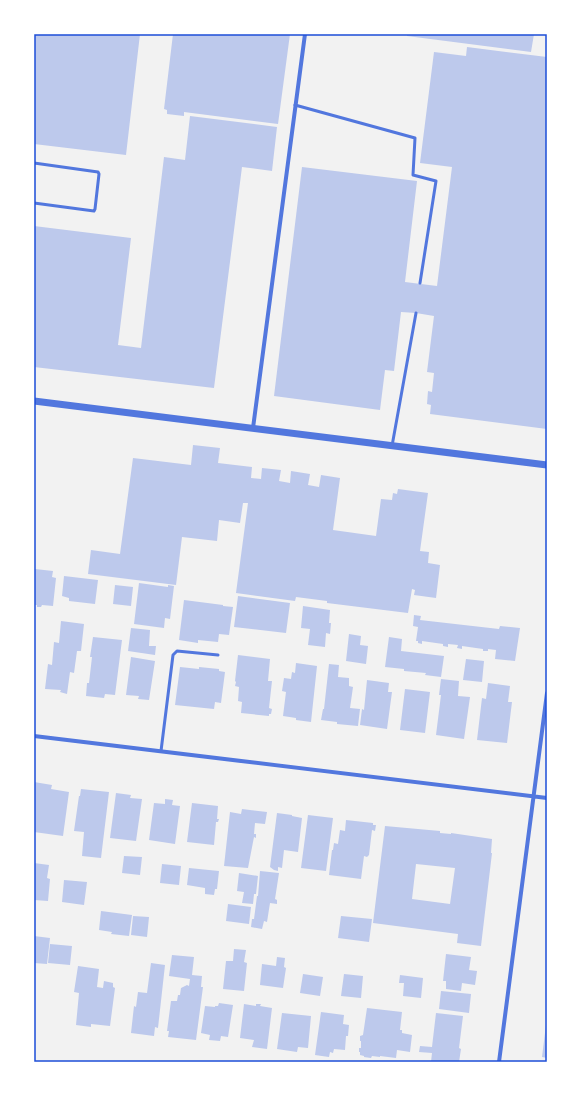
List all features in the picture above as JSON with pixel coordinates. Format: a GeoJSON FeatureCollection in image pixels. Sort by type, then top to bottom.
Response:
{"type":"FeatureCollection","features":[{"type":"Feature","properties":{"kind":"street"},"geometry":{"type":"LineString","coordinates":[[253,428],[305,34]]}},
{"type":"Feature","properties":{"kind":"street"},"geometry":{"type":"LineString","coordinates":[[34,401],[547,465]]}},
{"type":"Feature","properties":{"kind":"street"},"geometry":{"type":"LineString","coordinates":[[499,1062],[547,693]]}},
{"type":"Feature","properties":{"kind":"street"},"geometry":{"type":"LineString","coordinates":[[34,736],[547,798]]}},
{"type":"Feature","properties":{"kind":"lane"},"geometry":{"type":"LineString","coordinates":[[295,105],[415,138],[413,175],[436,181],[420,283]]}},
{"type":"Feature","properties":{"kind":"lane"},"geometry":{"type":"LineString","coordinates":[[34,163],[98,172],[99,174],[94,211],[34,203]]}},
{"type":"Feature","properties":{"kind":"lane"},"geometry":{"type":"LineString","coordinates":[[392,446],[416,313]]}},
{"type":"Feature","properties":{"kind":"lane"},"geometry":{"type":"LineString","coordinates":[[161,751],[173,655],[177,651],[218,655]]}},
{"type":"Feature","properties":{"kind":"building"},"geometry":{"type":"Polygon","coordinates":[[[34,34],[140,34],[126,155],[34,144],[34,34]]]}},
{"type":"Feature","properties":{"kind":"building"},"geometry":{"type":"Polygon","coordinates":[[[173,34],[290,34],[278,124],[184,112],[184,116],[167,114],[167,110],[164,109],[173,34]]]}},
{"type":"Feature","properties":{"kind":"building"},"geometry":{"type":"Polygon","coordinates":[[[407,34],[534,34],[531,52],[407,36],[407,34]]]}},
{"type":"Feature","properties":{"kind":"building"},"geometry":{"type":"Polygon","coordinates":[[[467,47],[547,57],[547,429],[430,414],[431,405],[427,404],[428,391],[432,392],[434,373],[427,372],[434,316],[416,313],[401,312],[394,371],[385,370],[380,410],[274,396],[302,167],[417,181],[405,282],[437,286],[452,167],[420,163],[434,52],[466,56],[467,47]]]}},
{"type":"Feature","properties":{"kind":"building"},"geometry":{"type":"Polygon","coordinates":[[[190,116],[277,127],[272,171],[242,167],[214,388],[34,367],[34,226],[131,238],[118,345],[141,348],[164,157],[185,160],[190,116]]]}},
{"type":"Feature","properties":{"kind":"building"},"geometry":{"type":"Polygon","coordinates":[[[193,445],[220,448],[218,463],[252,467],[251,478],[261,479],[262,468],[281,470],[279,481],[290,483],[291,471],[310,474],[308,485],[319,487],[321,475],[340,478],[333,530],[376,536],[381,499],[392,500],[393,493],[397,494],[398,489],[428,493],[420,551],[429,552],[428,563],[440,565],[436,598],[414,595],[415,590],[412,589],[408,613],[327,603],[327,601],[296,597],[295,601],[236,593],[248,503],[243,503],[240,523],[219,520],[217,541],[182,537],[176,585],[88,574],[91,550],[120,554],[133,458],[191,465],[193,445]]]}},
{"type":"Feature","properties":{"kind":"building"},"geometry":{"type":"Polygon","coordinates":[[[35,569],[53,571],[52,577],[56,578],[53,606],[42,605],[41,607],[37,607],[37,605],[34,605],[35,569]]]}},
{"type":"Feature","properties":{"kind":"building"},"geometry":{"type":"Polygon","coordinates":[[[64,576],[98,580],[95,604],[69,601],[69,598],[62,596],[64,576]]]}},
{"type":"Feature","properties":{"kind":"building"},"geometry":{"type":"Polygon","coordinates":[[[139,583],[168,587],[168,585],[174,586],[170,619],[165,618],[164,628],[134,624],[139,583]]]}},
{"type":"Feature","properties":{"kind":"building"},"geometry":{"type":"Polygon","coordinates":[[[115,585],[133,587],[131,606],[113,604],[115,585]]]}},
{"type":"Feature","properties":{"kind":"building"},"geometry":{"type":"Polygon","coordinates":[[[238,596],[290,603],[286,633],[234,627],[238,596]]]}},
{"type":"Feature","properties":{"kind":"building"},"geometry":{"type":"Polygon","coordinates":[[[184,600],[233,607],[229,635],[219,634],[218,642],[198,640],[198,643],[179,640],[184,600]]]}},
{"type":"Feature","properties":{"kind":"building"},"geometry":{"type":"Polygon","coordinates":[[[303,606],[330,610],[330,634],[326,633],[325,647],[308,645],[310,629],[301,628],[303,606]]]}},
{"type":"Feature","properties":{"kind":"building"},"geometry":{"type":"Polygon","coordinates":[[[414,615],[421,616],[420,620],[499,629],[500,626],[520,628],[515,661],[495,659],[496,650],[488,649],[488,651],[483,651],[483,649],[462,646],[462,649],[457,648],[458,645],[448,644],[448,647],[443,646],[443,644],[422,641],[422,644],[418,643],[418,641],[416,641],[418,627],[413,626],[414,615]]]}},
{"type":"Feature","properties":{"kind":"building"},"geometry":{"type":"Polygon","coordinates":[[[61,621],[84,624],[81,651],[77,651],[74,673],[70,672],[67,694],[60,692],[61,690],[45,689],[48,664],[52,665],[54,642],[59,643],[61,621]]]}},
{"type":"Feature","properties":{"kind":"building"},"geometry":{"type":"Polygon","coordinates":[[[131,628],[150,630],[149,646],[156,646],[155,655],[128,651],[131,628]]]}},
{"type":"Feature","properties":{"kind":"building"},"geometry":{"type":"Polygon","coordinates":[[[349,634],[361,636],[360,645],[368,646],[366,664],[346,661],[349,634]]]}},
{"type":"Feature","properties":{"kind":"building"},"geometry":{"type":"Polygon","coordinates":[[[93,637],[122,640],[115,695],[105,694],[104,698],[86,696],[87,683],[89,683],[92,657],[90,657],[93,637]]]}},
{"type":"Feature","properties":{"kind":"building"},"geometry":{"type":"Polygon","coordinates":[[[389,637],[402,639],[401,651],[444,656],[441,677],[425,675],[426,673],[404,671],[404,669],[385,667],[389,637]]]}},
{"type":"Feature","properties":{"kind":"building"},"geometry":{"type":"Polygon","coordinates":[[[238,655],[270,659],[268,681],[272,681],[269,708],[272,709],[269,716],[241,713],[242,702],[238,701],[239,687],[235,686],[238,655]]]}},
{"type":"Feature","properties":{"kind":"building"},"geometry":{"type":"Polygon","coordinates":[[[131,657],[155,661],[149,700],[138,699],[139,696],[126,695],[131,657]]]}},
{"type":"Feature","properties":{"kind":"building"},"geometry":{"type":"Polygon","coordinates":[[[466,659],[484,661],[482,682],[463,680],[466,659]]]}},
{"type":"Feature","properties":{"kind":"building"},"geometry":{"type":"Polygon","coordinates":[[[296,663],[317,666],[311,722],[283,716],[286,692],[282,691],[284,678],[291,679],[292,672],[295,673],[296,663]]]}},
{"type":"Feature","properties":{"kind":"building"},"geometry":{"type":"Polygon","coordinates":[[[329,664],[339,665],[338,677],[349,678],[349,686],[353,687],[350,708],[360,709],[358,726],[337,724],[337,722],[321,720],[324,709],[329,664]]]}},
{"type":"Feature","properties":{"kind":"building"},"geometry":{"type":"Polygon","coordinates":[[[180,667],[219,669],[219,671],[225,672],[221,703],[215,702],[214,709],[175,705],[180,667]]]}},
{"type":"Feature","properties":{"kind":"building"},"geometry":{"type":"Polygon","coordinates":[[[441,679],[459,681],[458,696],[470,697],[464,739],[436,735],[441,695],[439,695],[441,679]]]}},
{"type":"Feature","properties":{"kind":"building"},"geometry":{"type":"Polygon","coordinates":[[[367,680],[389,683],[388,692],[392,692],[387,729],[360,725],[362,709],[364,710],[367,680]]]}},
{"type":"Feature","properties":{"kind":"building"},"geometry":{"type":"Polygon","coordinates":[[[488,683],[510,686],[508,702],[512,702],[507,743],[477,740],[482,698],[486,699],[488,683]]]}},
{"type":"Feature","properties":{"kind":"building"},"geometry":{"type":"Polygon","coordinates":[[[405,689],[430,692],[425,733],[400,730],[405,689]]]}},
{"type":"Feature","properties":{"kind":"building"},"geometry":{"type":"Polygon","coordinates":[[[34,782],[52,785],[51,789],[69,792],[63,836],[34,832],[34,782]]]}},
{"type":"Feature","properties":{"kind":"building"},"geometry":{"type":"Polygon","coordinates":[[[81,789],[109,792],[101,858],[82,856],[84,832],[74,831],[81,789]]]}},
{"type":"Feature","properties":{"kind":"building"},"geometry":{"type":"Polygon","coordinates":[[[116,793],[131,795],[130,798],[142,799],[136,841],[110,838],[116,793]]]}},
{"type":"Feature","properties":{"kind":"building"},"geometry":{"type":"Polygon","coordinates":[[[165,799],[173,800],[172,805],[180,806],[175,844],[149,840],[154,803],[165,804],[165,799]]]}},
{"type":"Feature","properties":{"kind":"building"},"geometry":{"type":"Polygon","coordinates":[[[192,803],[218,806],[217,819],[219,819],[218,822],[216,822],[214,845],[187,842],[192,803]]]}},
{"type":"Feature","properties":{"kind":"building"},"geometry":{"type":"Polygon","coordinates":[[[242,809],[267,812],[265,824],[255,823],[254,834],[256,834],[256,838],[254,837],[248,868],[224,866],[230,812],[241,814],[242,809]]]}},
{"type":"Feature","properties":{"kind":"building"},"geometry":{"type":"Polygon","coordinates":[[[277,813],[302,818],[298,852],[284,850],[282,868],[278,867],[278,871],[270,867],[277,813]]]}},
{"type":"Feature","properties":{"kind":"building"},"geometry":{"type":"Polygon","coordinates":[[[308,815],[333,818],[326,871],[301,868],[308,815]]]}},
{"type":"Feature","properties":{"kind":"building"},"geometry":{"type":"Polygon","coordinates":[[[346,820],[373,823],[373,825],[376,825],[375,831],[372,830],[369,855],[367,857],[364,856],[361,879],[329,875],[334,843],[338,844],[340,830],[345,831],[346,820]]]}},
{"type":"Feature","properties":{"kind":"building"},"geometry":{"type":"Polygon","coordinates":[[[385,826],[440,831],[440,833],[451,833],[492,839],[492,853],[481,946],[457,943],[458,934],[373,923],[385,826]],[[416,864],[412,899],[450,904],[455,868],[416,864]]]}},
{"type":"Feature","properties":{"kind":"building"},"geometry":{"type":"Polygon","coordinates":[[[124,856],[142,857],[140,875],[122,873],[124,856]]]}},
{"type":"Feature","properties":{"kind":"building"},"geometry":{"type":"Polygon","coordinates":[[[34,863],[49,865],[47,878],[50,879],[48,901],[34,900],[34,863]]]}},
{"type":"Feature","properties":{"kind":"building"},"geometry":{"type":"Polygon","coordinates":[[[162,864],[181,866],[179,885],[160,883],[162,864]]]}},
{"type":"Feature","properties":{"kind":"building"},"geometry":{"type":"Polygon","coordinates":[[[189,868],[219,871],[217,889],[215,889],[214,895],[205,894],[205,888],[187,885],[189,868]]]}},
{"type":"Feature","properties":{"kind":"building"},"geometry":{"type":"Polygon","coordinates":[[[260,871],[279,873],[275,899],[277,900],[277,904],[270,903],[267,922],[264,921],[262,929],[251,927],[258,896],[260,871]]]}},
{"type":"Feature","properties":{"kind":"building"},"geometry":{"type":"Polygon","coordinates":[[[239,873],[258,876],[253,904],[242,903],[244,892],[237,891],[239,873]]]}},
{"type":"Feature","properties":{"kind":"building"},"geometry":{"type":"Polygon","coordinates":[[[64,880],[87,882],[84,905],[62,902],[64,880]]]}},
{"type":"Feature","properties":{"kind":"building"},"geometry":{"type":"Polygon","coordinates":[[[228,904],[251,907],[249,924],[226,921],[228,904]]]}},
{"type":"Feature","properties":{"kind":"building"},"geometry":{"type":"Polygon","coordinates":[[[101,911],[132,915],[129,936],[111,934],[112,932],[99,930],[101,911]]]}},
{"type":"Feature","properties":{"kind":"building"},"geometry":{"type":"Polygon","coordinates":[[[133,916],[149,917],[147,937],[131,935],[133,916]]]}},
{"type":"Feature","properties":{"kind":"building"},"geometry":{"type":"Polygon","coordinates":[[[341,916],[372,919],[369,942],[338,938],[341,916]]]}},
{"type":"Feature","properties":{"kind":"building"},"geometry":{"type":"Polygon","coordinates":[[[34,936],[50,938],[47,964],[34,963],[34,936]]]}},
{"type":"Feature","properties":{"kind":"building"},"geometry":{"type":"Polygon","coordinates":[[[50,944],[72,946],[70,965],[48,963],[50,944]]]}},
{"type":"Feature","properties":{"kind":"building"},"geometry":{"type":"Polygon","coordinates":[[[234,949],[246,950],[244,962],[247,963],[244,991],[223,989],[226,961],[233,961],[234,949]]]}},
{"type":"Feature","properties":{"kind":"building"},"geometry":{"type":"Polygon","coordinates":[[[446,954],[471,957],[469,970],[477,971],[475,985],[462,983],[461,991],[446,989],[446,981],[443,981],[446,954]]]}},
{"type":"Feature","properties":{"kind":"building"},"geometry":{"type":"Polygon","coordinates":[[[172,955],[194,957],[192,975],[202,976],[201,987],[203,987],[196,1040],[168,1037],[169,1031],[167,1031],[171,1001],[177,1001],[181,988],[187,985],[189,986],[190,979],[169,976],[172,955]]]}},
{"type":"Feature","properties":{"kind":"building"},"geometry":{"type":"Polygon","coordinates":[[[277,957],[285,958],[284,967],[286,968],[283,988],[260,985],[262,964],[276,966],[277,957]]]}},
{"type":"Feature","properties":{"kind":"building"},"geometry":{"type":"Polygon","coordinates":[[[151,963],[165,965],[158,1028],[155,1027],[154,1036],[131,1033],[134,1006],[136,1007],[138,992],[147,993],[151,963]]]}},
{"type":"Feature","properties":{"kind":"building"},"geometry":{"type":"Polygon","coordinates":[[[78,966],[99,969],[97,987],[103,988],[104,981],[113,983],[113,987],[115,988],[110,1026],[91,1024],[91,1027],[76,1025],[79,993],[74,992],[78,966]]]}},
{"type":"Feature","properties":{"kind":"building"},"geometry":{"type":"Polygon","coordinates":[[[303,974],[323,977],[320,996],[300,993],[303,974]]]}},
{"type":"Feature","properties":{"kind":"building"},"geometry":{"type":"Polygon","coordinates":[[[344,974],[363,976],[361,998],[341,996],[344,974]]]}},
{"type":"Feature","properties":{"kind":"building"},"geometry":{"type":"Polygon","coordinates":[[[400,975],[423,978],[421,998],[403,996],[404,983],[399,983],[400,975]]]}},
{"type":"Feature","properties":{"kind":"building"},"geometry":{"type":"Polygon","coordinates":[[[441,991],[471,994],[469,1013],[439,1009],[441,991]]]}},
{"type":"Feature","properties":{"kind":"building"},"geometry":{"type":"Polygon","coordinates":[[[219,1003],[233,1005],[228,1037],[221,1036],[220,1041],[209,1040],[210,1035],[201,1033],[205,1006],[215,1007],[218,1006],[219,1003]]]}},
{"type":"Feature","properties":{"kind":"building"},"geometry":{"type":"Polygon","coordinates":[[[244,1004],[256,1006],[256,1004],[261,1004],[260,1006],[272,1008],[267,1049],[252,1047],[254,1040],[240,1038],[244,1004]]]}},
{"type":"Feature","properties":{"kind":"building"},"geometry":{"type":"Polygon","coordinates":[[[367,1008],[402,1012],[400,1030],[402,1030],[402,1033],[412,1035],[410,1052],[397,1050],[396,1058],[372,1056],[371,1058],[360,1055],[360,1036],[363,1035],[367,1008]]]}},
{"type":"Feature","properties":{"kind":"building"},"geometry":{"type":"Polygon","coordinates":[[[321,1012],[344,1015],[343,1024],[349,1025],[348,1036],[346,1036],[345,1050],[334,1049],[333,1053],[330,1052],[329,1057],[315,1055],[321,1012]]]}},
{"type":"Feature","properties":{"kind":"building"},"geometry":{"type":"Polygon","coordinates":[[[282,1013],[311,1016],[308,1048],[298,1047],[297,1052],[277,1049],[282,1013]]]}},
{"type":"Feature","properties":{"kind":"building"},"geometry":{"type":"Polygon","coordinates":[[[436,1013],[463,1016],[459,1048],[461,1049],[459,1062],[431,1062],[432,1053],[419,1052],[420,1046],[432,1047],[436,1013]]]}},
{"type":"Feature","properties":{"kind":"building"},"geometry":{"type":"Polygon","coordinates":[[[547,1025],[547,1058],[542,1057],[547,1025]]]}}]}
